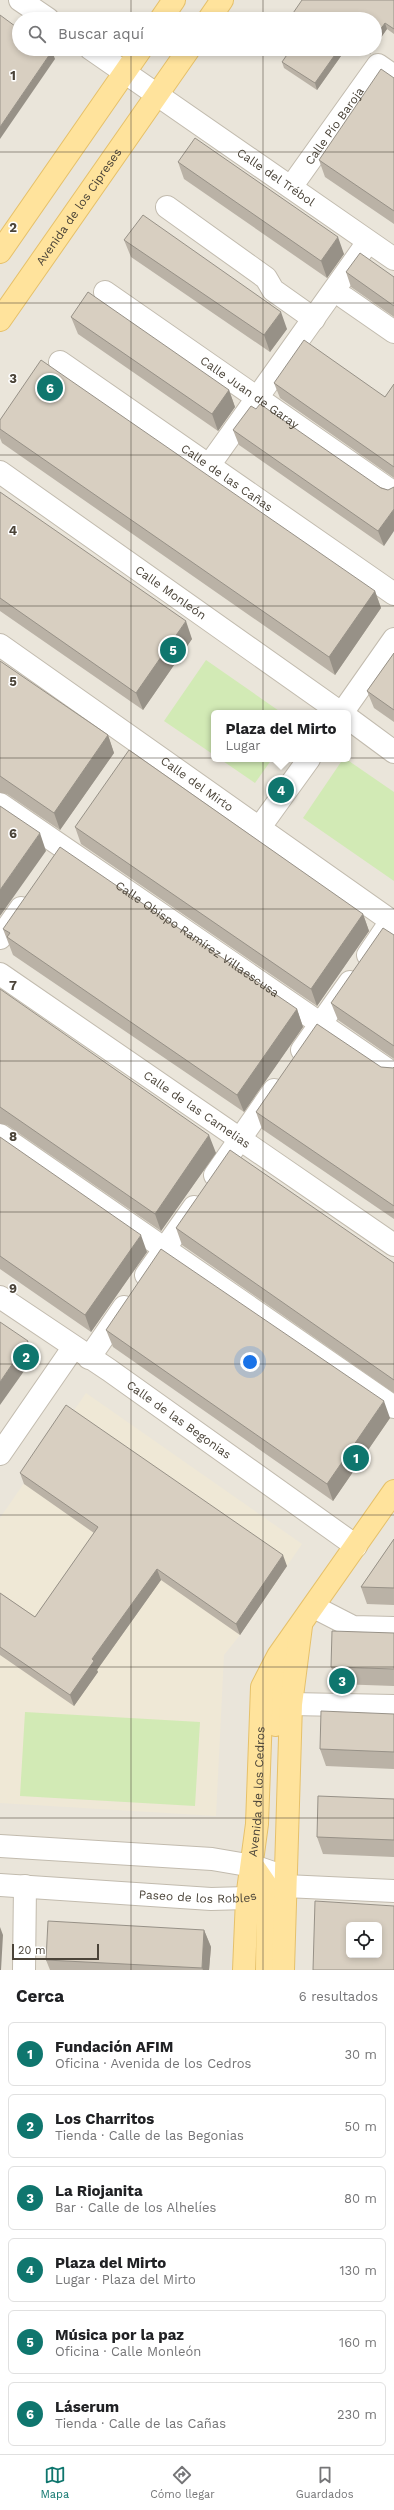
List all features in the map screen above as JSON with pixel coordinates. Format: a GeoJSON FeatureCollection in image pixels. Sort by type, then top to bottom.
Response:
{"type":"FeatureCollection","features":[{"type":"Feature","properties":{"kind":"main road"},"geometry":{"type":"LineString","coordinates":[[166,12],[174,0]]}},
{"type":"Feature","properties":{"kind":"main road"},"geometry":{"type":"LineString","coordinates":[[214,12],[222,0]]}},
{"type":"Feature","properties":{"kind":"main road"},"geometry":{"type":"LineString","coordinates":[[0,252],[136,56]]}},
{"type":"Feature","properties":{"kind":"main road","name":"Avenida de los Cipreses"},"geometry":{"type":"LineString","coordinates":[[0,320],[184,56]]}},
{"type":"Feature","properties":{"kind":"main road","name":"Avenida de los Cedros"},"geometry":{"type":"LineString","coordinates":[[283,1970],[257,1824],[262,1686],[278,1656],[314,1607],[394,1491]]}},
{"type":"Feature","properties":{"kind":"main road","name":"Avenida de los Cedros"},"geometry":{"type":"LineString","coordinates":[[244,1970],[268,1882],[301,1625]]}},
{"type":"Feature","properties":{"kind":"main road"},"geometry":{"type":"LineString","coordinates":[[267,1970],[268,1882]]}},
{"type":"Feature","properties":{"kind":"street"},"geometry":{"type":"LineString","coordinates":[[20,0],[38,12]]}},
{"type":"Feature","properties":{"kind":"street"},"geometry":{"type":"LineString","coordinates":[[101,56],[158,95]]}},
{"type":"Feature","properties":{"kind":"street","name":"Calle Pío Baroja"},"geometry":{"type":"LineString","coordinates":[[291,187],[386,70]]}},
{"type":"Feature","properties":{"kind":"street","name":"Calle del Trébol"},"geometry":{"type":"LineString","coordinates":[[158,95],[394,259]]}},
{"type":"Feature","properties":{"kind":"street"},"geometry":{"type":"LineString","coordinates":[[167,207],[266,278],[274,290],[314,319]]}},
{"type":"Feature","properties":{"kind":"street"},"geometry":{"type":"LineString","coordinates":[[210,464],[259,398],[369,241]]}},
{"type":"Feature","properties":{"kind":"street","name":"Calle Juan de Garay"},"geometry":{"type":"LineString","coordinates":[[105,292],[394,493]]}},
{"type":"Feature","properties":{"kind":"street"},"geometry":{"type":"LineString","coordinates":[[345,298],[394,332]]}},
{"type":"Feature","properties":{"kind":"street","name":"Calle de las Cañas"},"geometry":{"type":"LineString","coordinates":[[60,362],[210,464],[394,594]]}},
{"type":"Feature","properties":{"kind":"street","name":"Calle Monleón"},"geometry":{"type":"LineString","coordinates":[[0,472],[337,710]]}},
{"type":"Feature","properties":{"kind":"street"},"geometry":{"type":"LineString","coordinates":[[343,710],[394,639]]}},
{"type":"Feature","properties":{"kind":"street","name":"Calle del Mirto"},"geometry":{"type":"LineString","coordinates":[[0,645],[131,750],[260,827],[392,922]]}},
{"type":"Feature","properties":{"kind":"street"},"geometry":{"type":"LineString","coordinates":[[351,720],[394,752]]}},
{"type":"Feature","properties":{"kind":"street"},"geometry":{"type":"LineString","coordinates":[[260,827],[307,762]]}},
{"type":"Feature","properties":{"kind":"street","name":"Calle Obispo Ramírez Villaescusa"},"geometry":{"type":"LineString","coordinates":[[0,804],[58,855],[321,1022],[394,1074]]}},
{"type":"Feature","properties":{"kind":"street"},"geometry":{"type":"LineString","coordinates":[[58,855],[77,828]]}},
{"type":"Feature","properties":{"kind":"street"},"geometry":{"type":"LineString","coordinates":[[0,938],[31,894]]}},
{"type":"Feature","properties":{"kind":"street"},"geometry":{"type":"LineString","coordinates":[[0,1454],[165,1248],[392,922]]}},
{"type":"Feature","properties":{"kind":"street","name":"Calle de las Camelias"},"geometry":{"type":"LineString","coordinates":[[0,974],[394,1245]]}},
{"type":"Feature","properties":{"kind":"street"},"geometry":{"type":"LineString","coordinates":[[0,1135],[394,1407]]}},
{"type":"Feature","properties":{"kind":"street","name":"Calle de las Begonias"},"geometry":{"type":"LineString","coordinates":[[0,1297],[356,1546]]}},
{"type":"Feature","properties":{"kind":"street"},"geometry":{"type":"LineString","coordinates":[[314,1607],[353,1627],[394,1628]]}},
{"type":"Feature","properties":{"kind":"street"},"geometry":{"type":"LineString","coordinates":[[291,1704],[394,1706]]}},
{"type":"Feature","properties":{"kind":"street","name":"Paseo de los Robles"},"geometry":{"type":"LineString","coordinates":[[0,1846],[212,1859],[268,1882],[394,1891]]}},
{"type":"Feature","properties":{"kind":"street","name":"Paseo de los Robles"},"geometry":{"type":"LineString","coordinates":[[0,1885],[211,1899],[268,1882]]}},
{"type":"Feature","properties":{"kind":"street"},"geometry":{"type":"LineString","coordinates":[[24,1970],[25,1886]]}},
{"type":"Feature","properties":{"kind":"shaded area"},"geometry":{"type":"Polygon","coordinates":[[[0,0],[394,0],[394,1970],[0,1970],[0,0]]]}},
{"type":"Feature","properties":{"kind":"shaded area"},"geometry":{"type":"Polygon","coordinates":[[[86,1393],[302,1544],[240,1635],[224,1655],[216,1816],[0,1803],[0,1518],[86,1393]]]}},
{"type":"Feature","properties":{"kind":"green space"},"geometry":{"type":"Polygon","coordinates":[[[206,660],[278,710],[211,710],[211,753],[164,721],[206,660]]]}},
{"type":"Feature","properties":{"kind":"green space"},"geometry":{"type":"Polygon","coordinates":[[[224,762],[270,762],[255,783],[224,762]]]}},
{"type":"Feature","properties":{"kind":"green space"},"geometry":{"type":"Polygon","coordinates":[[[341,762],[350,762],[394,792],[394,881],[303,818],[341,762]]]}},
{"type":"Feature","properties":{"kind":"green space"},"geometry":{"type":"Polygon","coordinates":[[[25,1712],[200,1722],[195,1806],[20,1796],[25,1712]]]}},
{"type":"Feature","properties":{"kind":"building"},"geometry":{"type":"Polygon","coordinates":[[[302,0],[394,0],[394,29],[385,23],[382,27],[382,12],[294,12],[302,0]]]}},
{"type":"Feature","properties":{"kind":"building"},"geometry":{"type":"Polygon","coordinates":[[[0,15],[12,24],[12,56],[49,56],[0,127],[0,15]]]}},
{"type":"Feature","properties":{"kind":"building"},"geometry":{"type":"Polygon","coordinates":[[[286,56],[334,56],[315,83],[282,62],[286,56]]]}},
{"type":"Feature","properties":{"kind":"building"},"geometry":{"type":"Polygon","coordinates":[[[381,69],[394,78],[394,211],[319,160],[381,69]]]}},
{"type":"Feature","properties":{"kind":"building"},"geometry":{"type":"Polygon","coordinates":[[[195,138],[338,237],[321,261],[178,162],[195,138]]]}},
{"type":"Feature","properties":{"kind":"building"},"geometry":{"type":"Polygon","coordinates":[[[143,215],[281,312],[264,335],[124,240],[143,215]]]}},
{"type":"Feature","properties":{"kind":"building"},"geometry":{"type":"Polygon","coordinates":[[[360,253],[394,277],[394,306],[346,272],[360,253]]]}},
{"type":"Feature","properties":{"kind":"building"},"geometry":{"type":"Polygon","coordinates":[[[88,292],[229,390],[212,414],[71,317],[88,292]]]}},
{"type":"Feature","properties":{"kind":"building"},"geometry":{"type":"Polygon","coordinates":[[[304,340],[385,397],[394,384],[394,467],[274,383],[304,340]]]}},
{"type":"Feature","properties":{"kind":"building"},"geometry":{"type":"Polygon","coordinates":[[[41,360],[375,591],[329,657],[0,429],[0,420],[41,360]]]}},
{"type":"Feature","properties":{"kind":"building"},"geometry":{"type":"Polygon","coordinates":[[[260,404],[381,488],[388,490],[394,487],[394,509],[378,531],[233,430],[251,406],[256,409],[260,404]]]}},
{"type":"Feature","properties":{"kind":"building"},"geometry":{"type":"Polygon","coordinates":[[[0,492],[186,621],[136,693],[0,598],[0,492]]]}},
{"type":"Feature","properties":{"kind":"building"},"geometry":{"type":"Polygon","coordinates":[[[394,653],[394,710],[367,691],[394,653]]]}},
{"type":"Feature","properties":{"kind":"building"},"geometry":{"type":"Polygon","coordinates":[[[0,661],[108,735],[54,813],[0,776],[0,661]]]}},
{"type":"Feature","properties":{"kind":"building"},"geometry":{"type":"Polygon","coordinates":[[[129,750],[363,914],[311,989],[75,827],[129,750]]]}},
{"type":"Feature","properties":{"kind":"building"},"geometry":{"type":"Polygon","coordinates":[[[0,806],[40,833],[0,890],[0,806]]]}},
{"type":"Feature","properties":{"kind":"building"},"geometry":{"type":"Polygon","coordinates":[[[60,847],[297,1009],[237,1095],[7,937],[10,933],[3,929],[60,847]]]}},
{"type":"Feature","properties":{"kind":"building"},"geometry":{"type":"Polygon","coordinates":[[[383,928],[394,935],[394,1046],[331,1003],[383,928]]]}},
{"type":"Feature","properties":{"kind":"building"},"geometry":{"type":"Polygon","coordinates":[[[0,989],[209,1135],[155,1214],[0,1107],[0,989]]]}},
{"type":"Feature","properties":{"kind":"building"},"geometry":{"type":"Polygon","coordinates":[[[317,1024],[381,1067],[394,1067],[394,1206],[256,1112],[317,1024]]]}},
{"type":"Feature","properties":{"kind":"building"},"geometry":{"type":"Polygon","coordinates":[[[0,1137],[141,1235],[85,1315],[0,1256],[0,1137]]]}},
{"type":"Feature","properties":{"kind":"building"},"geometry":{"type":"Polygon","coordinates":[[[230,1150],[394,1263],[394,1380],[176,1228],[230,1150]]]}},
{"type":"Feature","properties":{"kind":"building"},"geometry":{"type":"Polygon","coordinates":[[[161,1249],[384,1401],[327,1484],[106,1330],[161,1249]]]}},
{"type":"Feature","properties":{"kind":"building"},"geometry":{"type":"Polygon","coordinates":[[[0,1322],[28,1341],[0,1382],[0,1322]]]}},
{"type":"Feature","properties":{"kind":"building"},"geometry":{"type":"Polygon","coordinates":[[[66,1405],[283,1555],[236,1624],[157,1569],[92,1659],[94,1661],[70,1695],[0,1647],[0,1593],[35,1617],[98,1527],[20,1473],[66,1405]]]}},
{"type":"Feature","properties":{"kind":"building"},"geometry":{"type":"Polygon","coordinates":[[[394,1539],[394,1588],[361,1587],[394,1539]]]}},
{"type":"Feature","properties":{"kind":"building"},"geometry":{"type":"Polygon","coordinates":[[[332,1631],[394,1633],[394,1669],[331,1667],[332,1631]]]}},
{"type":"Feature","properties":{"kind":"building"},"geometry":{"type":"Polygon","coordinates":[[[321,1711],[394,1714],[394,1752],[320,1749],[321,1711]]]}},
{"type":"Feature","properties":{"kind":"building"},"geometry":{"type":"Polygon","coordinates":[[[318,1796],[394,1799],[394,1840],[317,1837],[318,1796]]]}},
{"type":"Feature","properties":{"kind":"building"},"geometry":{"type":"Polygon","coordinates":[[[315,1901],[394,1906],[394,1970],[313,1970],[315,1901]]]}},
{"type":"Feature","properties":{"kind":"building"},"geometry":{"type":"Polygon","coordinates":[[[48,1921],[204,1930],[202,1968],[46,1960],[48,1921]]]}},
{"type":"Feature","properties":{"kind":"place","name":"Láserum"},"geometry":{"type":"Point","coordinates":[50,388]}},
{"type":"Feature","properties":{"kind":"place","name":"Música por la paz"},"geometry":{"type":"Point","coordinates":[173,650]}},
{"type":"Feature","properties":{"kind":"place","name":"Plaza del Mirto"},"geometry":{"type":"Point","coordinates":[281,790]}},
{"type":"Feature","properties":{"kind":"place","name":"Los Charritos"},"geometry":{"type":"Point","coordinates":[26,1357]}},
{"type":"Feature","properties":{"kind":"place","name":"Fundación AFIM"},"geometry":{"type":"Point","coordinates":[356,1458]}},
{"type":"Feature","properties":{"kind":"place","name":"La Riojanita"},"geometry":{"type":"Point","coordinates":[342,1681]}}]}
